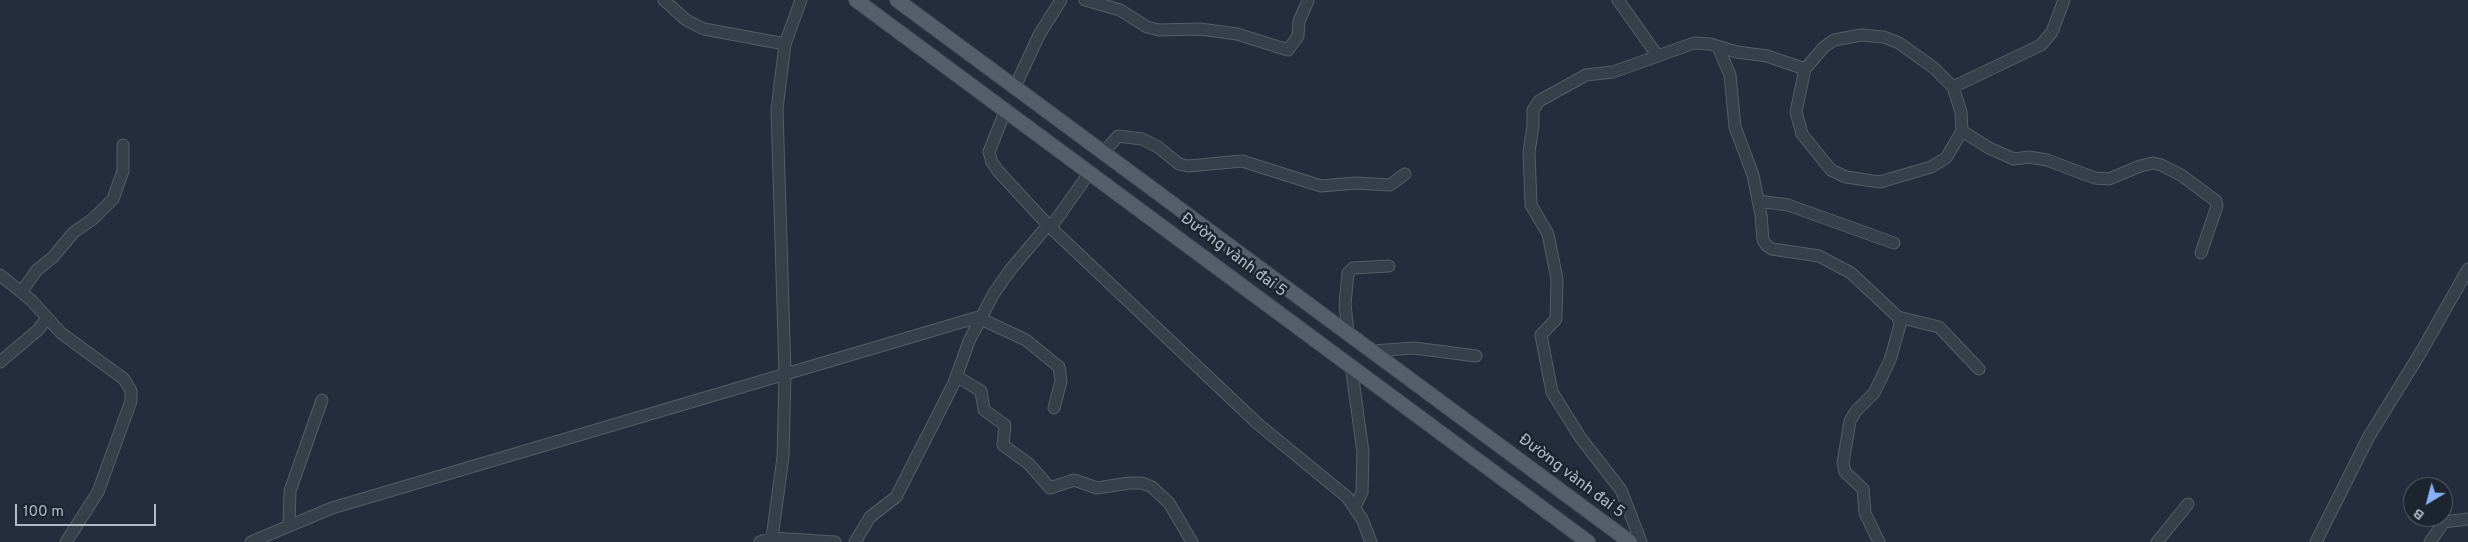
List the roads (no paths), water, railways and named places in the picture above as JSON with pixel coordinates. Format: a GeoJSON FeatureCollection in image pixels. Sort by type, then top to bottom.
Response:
{"type":"FeatureCollection","features":[{"type":"Feature","properties":{"kind":"main road","name":"Đường vành đai 5"},"geometry":{"type":"LineString","coordinates":[[856,0],[1006,109],[1588,542]]}},
{"type":"Feature","properties":{"kind":"main road","name":"Đường vành đai 5"},"geometry":{"type":"LineString","coordinates":[[897,0],[1630,542]]}},
{"type":"Feature","properties":{"kind":"street"},"geometry":{"type":"LineString","coordinates":[[664,0],[686,20],[704,29],[785,44]]}},
{"type":"Feature","properties":{"kind":"street"},"geometry":{"type":"LineString","coordinates":[[801,0],[785,44],[777,125],[785,373],[783,457],[766,540],[835,542]]}},
{"type":"Feature","properties":{"kind":"street"},"geometry":{"type":"LineString","coordinates":[[1015,87],[1036,41],[1061,0]]}},
{"type":"Feature","properties":{"kind":"street"},"geometry":{"type":"LineString","coordinates":[[1085,0],[1120,10],[1147,27],[1158,30],[1200,29],[1237,34],[1288,50],[1298,36],[1300,21],[1308,1]]}},
{"type":"Feature","properties":{"kind":"street"},"geometry":{"type":"LineString","coordinates":[[1618,0],[1657,55]]}},
{"type":"Feature","properties":{"kind":"street"},"geometry":{"type":"LineString","coordinates":[[1953,88],[2041,45],[2052,32],[2064,0]]}},
{"type":"Feature","properties":{"kind":"street"},"geometry":{"type":"LineString","coordinates":[[1861,35],[1884,37],[1917,54],[1953,88],[1961,112],[1962,130],[1946,158],[1931,167],[1880,182],[1835,174],[1802,134],[1798,124],[1796,112],[1805,69],[1824,47],[1834,40],[1861,35]]}},
{"type":"Feature","properties":{"kind":"street"},"geometry":{"type":"LineString","coordinates":[[1641,542],[1621,490],[1580,437],[1552,392],[1540,335],[1556,319],[1556,279],[1548,234],[1531,205],[1529,152],[1533,126],[1533,110],[1539,101],[1586,75],[1613,72],[1694,43],[1702,42],[1737,52],[1776,58],[1805,69]]}},
{"type":"Feature","properties":{"kind":"street"},"geometry":{"type":"LineString","coordinates":[[1718,47],[1730,75],[1734,127],[1753,175],[1763,240],[1766,245],[1772,249],[1819,256],[1851,273],[1898,318],[1900,324],[1890,360],[1874,393],[1856,411],[1850,421],[1843,463],[1845,472],[1863,489],[1865,513],[1879,542]]}},
{"type":"Feature","properties":{"kind":"street"},"geometry":{"type":"LineString","coordinates":[[1006,109],[990,145],[989,152],[992,162],[1008,183],[1049,226],[1263,428],[1337,488],[1355,507],[1371,542]]}},
{"type":"Feature","properties":{"kind":"street"},"geometry":{"type":"LineString","coordinates":[[1962,130],[1989,148],[2014,159],[2029,157],[2047,160],[2095,178],[2109,179],[2140,166],[2154,163],[2181,175],[2208,193],[2216,200],[2218,206],[2201,253]]}},
{"type":"Feature","properties":{"kind":"street"},"geometry":{"type":"LineString","coordinates":[[1104,152],[1118,136],[1142,138],[1158,147],[1179,164],[1188,166],[1242,161],[1321,186],[1356,183],[1390,186],[1405,174]]}},
{"type":"Feature","properties":{"kind":"street"},"geometry":{"type":"LineString","coordinates":[[21,292],[37,270],[56,254],[74,232],[93,219],[113,199],[123,171],[123,145]]}},
{"type":"Feature","properties":{"kind":"street"},"geometry":{"type":"LineString","coordinates":[[854,542],[870,517],[896,497],[956,376],[969,341],[1011,269],[1049,226],[1090,172]]}},
{"type":"Feature","properties":{"kind":"street"},"geometry":{"type":"LineString","coordinates":[[1758,201],[1788,205],[1894,243]]}},
{"type":"Feature","properties":{"kind":"street"},"geometry":{"type":"LineString","coordinates":[[1348,333],[1345,304],[1348,273],[1353,268],[1389,266]]}},
{"type":"Feature","properties":{"kind":"street"},"geometry":{"type":"LineString","coordinates":[[2316,542],[2368,438],[2465,282],[2468,269]]}},
{"type":"Feature","properties":{"kind":"street"},"geometry":{"type":"LineString","coordinates":[[0,275],[21,292],[60,333],[124,379],[131,391],[130,401],[98,492],[66,542]]}},
{"type":"Feature","properties":{"kind":"street"},"geometry":{"type":"LineString","coordinates":[[251,542],[332,508],[785,373],[982,317],[1026,340],[1059,367],[1061,382],[1054,408]]}},
{"type":"Feature","properties":{"kind":"street"},"geometry":{"type":"LineString","coordinates":[[0,362],[38,330],[47,318]]}},
{"type":"Feature","properties":{"kind":"street"},"geometry":{"type":"LineString","coordinates":[[1898,318],[1939,327],[1979,370]]}},
{"type":"Feature","properties":{"kind":"street"},"geometry":{"type":"LineString","coordinates":[[1372,351],[1414,348],[1476,356]]}},
{"type":"Feature","properties":{"kind":"street"},"geometry":{"type":"LineString","coordinates":[[1351,366],[1363,452],[1362,492],[1355,507]]}},
{"type":"Feature","properties":{"kind":"street"},"geometry":{"type":"LineString","coordinates":[[956,376],[981,390],[984,410],[1005,425],[1003,445],[1029,464],[1050,488],[1074,480],[1097,488],[1142,483],[1152,487],[1169,503],[1192,542]]}},
{"type":"Feature","properties":{"kind":"street"},"geometry":{"type":"LineString","coordinates":[[289,526],[290,490],[322,400]]}},
{"type":"Feature","properties":{"kind":"street"},"geometry":{"type":"LineString","coordinates":[[2157,542],[2188,504]]}},
{"type":"Feature","properties":{"kind":"street"},"geometry":{"type":"LineString","coordinates":[[2430,542],[2444,522],[2468,519]]}}]}
